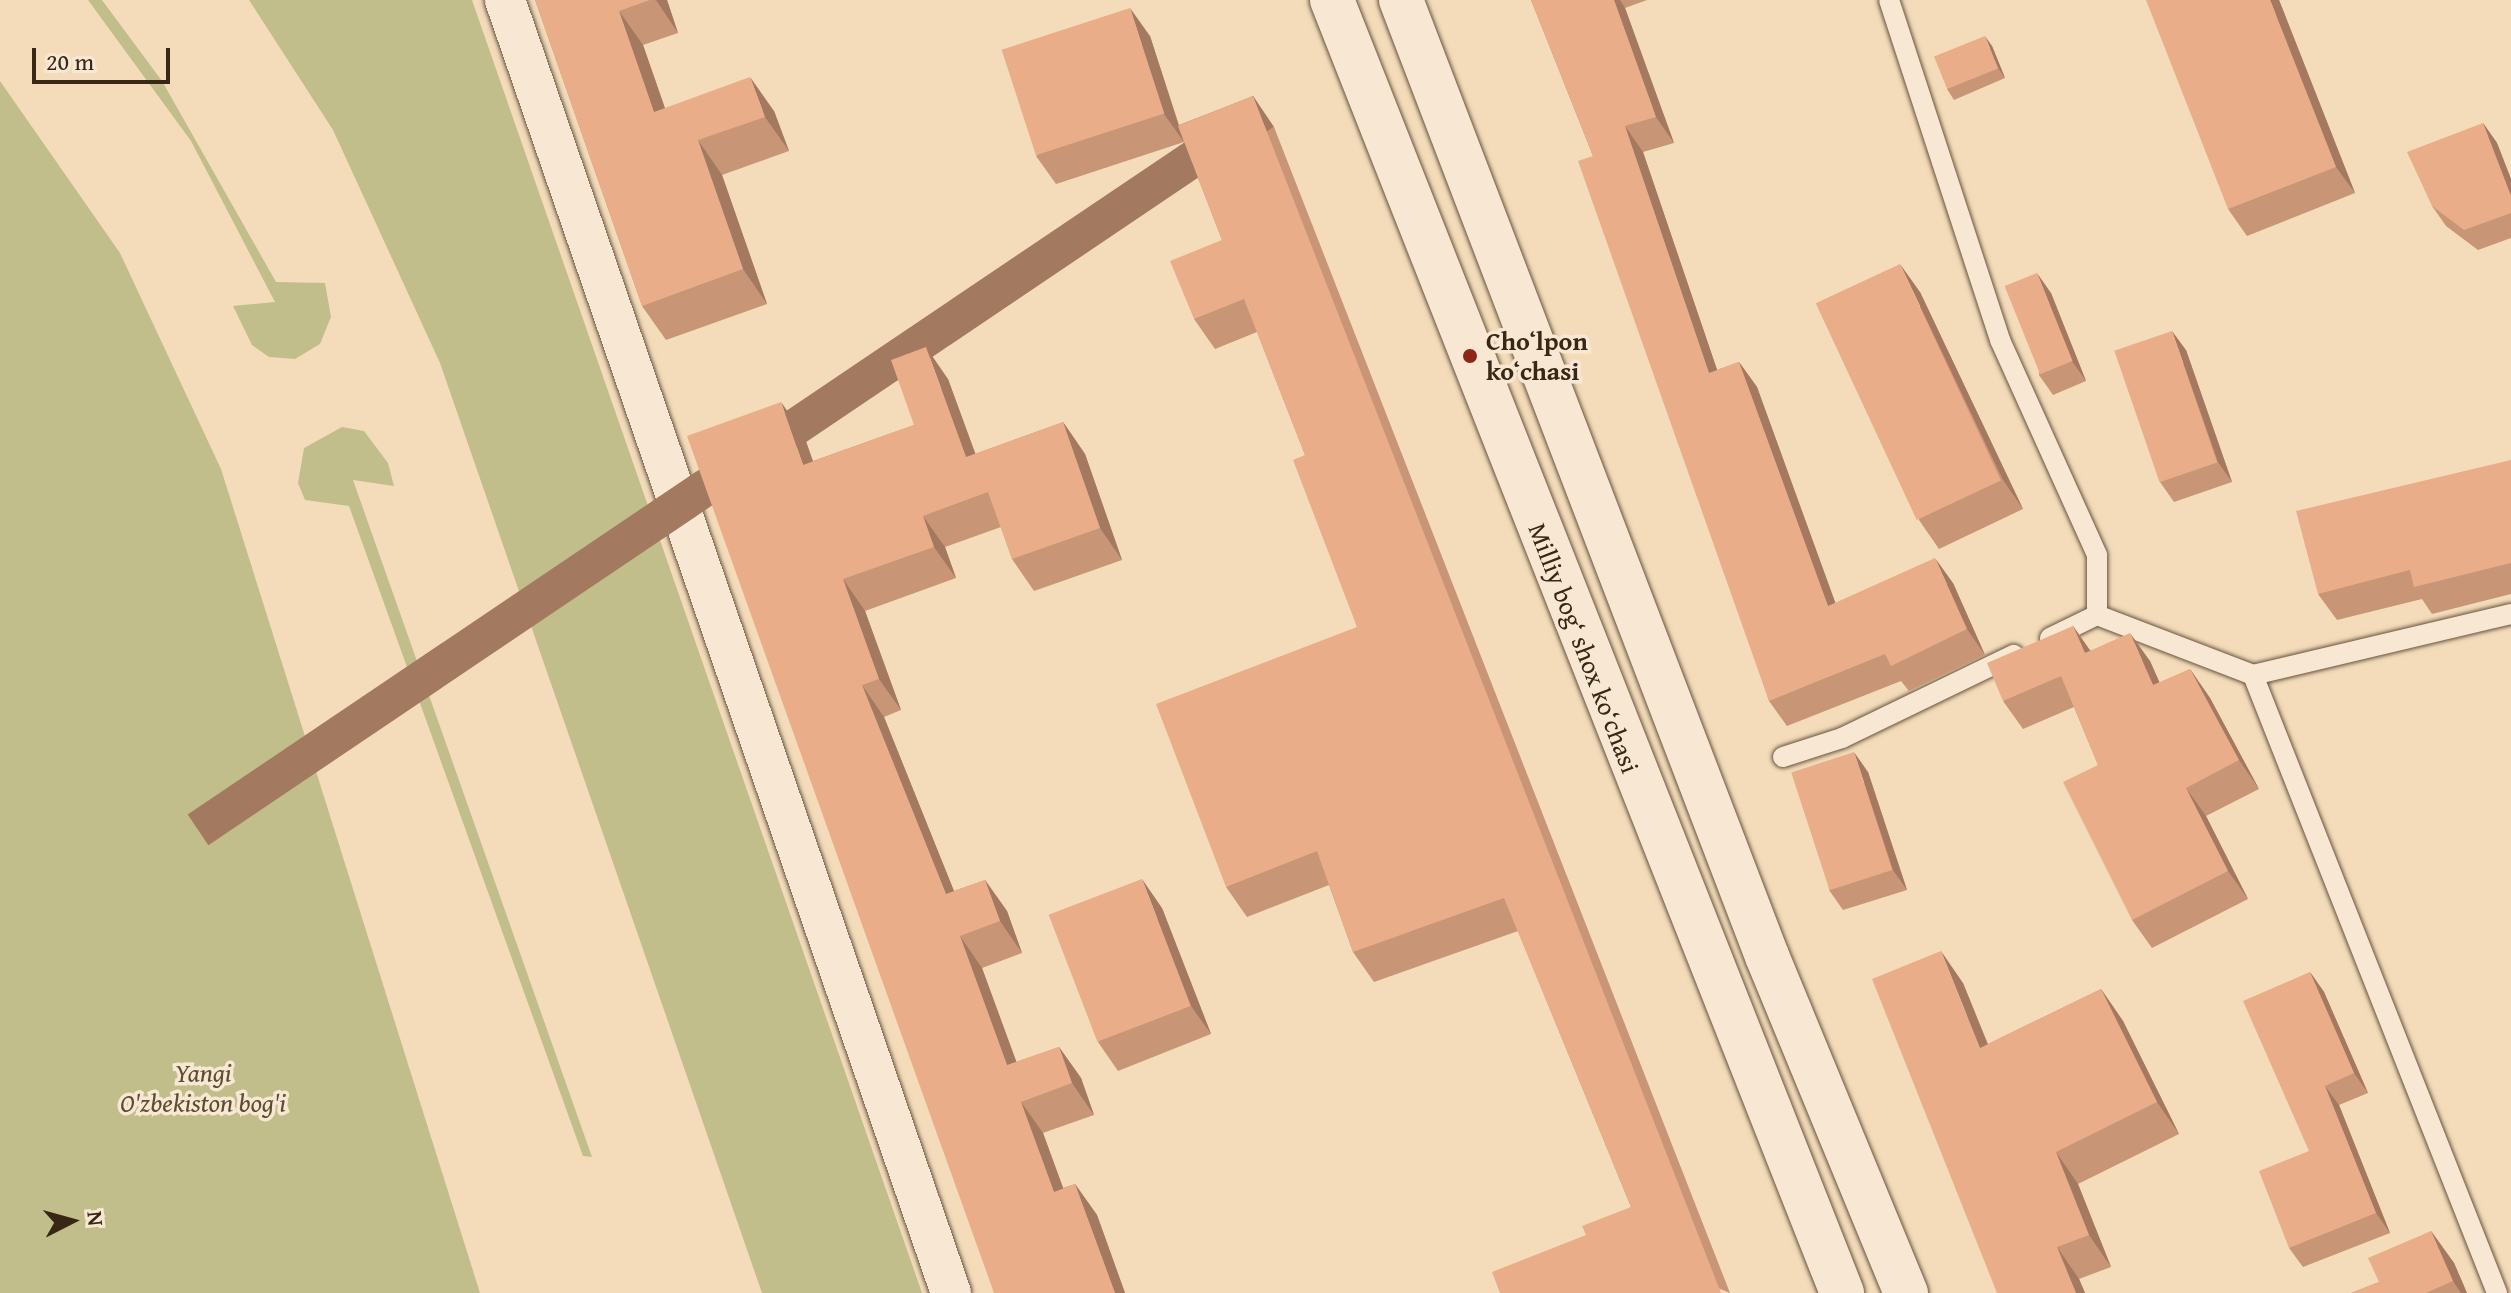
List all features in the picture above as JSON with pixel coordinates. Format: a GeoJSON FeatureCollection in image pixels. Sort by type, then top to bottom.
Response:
{"type":"FeatureCollection","features":[{"type":"Feature","properties":{"kind":"main road","name":"Milliy bog‘ shox ko‘chasi"},"geometry":{"type":"LineString","coordinates":[[1332,0],[1842,1293]]}},
{"type":"Feature","properties":{"kind":"main road"},"geometry":{"type":"LineString","coordinates":[[1401,0],[1767,956],[1906,1293]]}},
{"type":"Feature","properties":{"kind":"street"},"geometry":{"type":"LineString","coordinates":[[505,0],[951,1293]]}},
{"type":"Feature","properties":{"kind":"lane"},"geometry":{"type":"LineString","coordinates":[[1889,0],[2000,340],[2097,555],[2097,615]]}},
{"type":"Feature","properties":{"kind":"lane"},"geometry":{"type":"LineString","coordinates":[[1783,757],[1842,738],[2097,615],[2253,675],[2511,614]]}},
{"type":"Feature","properties":{"kind":"lane"},"geometry":{"type":"LineString","coordinates":[[2253,675],[2497,1293]]}},
{"type":"Feature","properties":{"kind":"green space"},"geometry":{"type":"Polygon","coordinates":[[[88,0],[102,0],[162,81],[276,282],[325,283],[331,317],[320,344],[295,359],[269,357],[252,345],[233,306],[275,302],[191,141],[88,0]]]}},
{"type":"Feature","properties":{"kind":"green space"},"geometry":{"type":"Polygon","coordinates":[[[249,0],[472,0],[922,1293],[762,1293],[440,363],[333,130],[249,0]]]}},
{"type":"Feature","properties":{"kind":"green space","name":"Yangi O'zbekiston bog'i"},"geometry":{"type":"Polygon","coordinates":[[[0,81],[120,253],[221,469],[480,1293],[0,1293],[0,81]]]}},
{"type":"Feature","properties":{"kind":"green space"},"geometry":{"type":"Polygon","coordinates":[[[342,427],[364,431],[388,463],[394,486],[353,480],[592,1157],[583,1156],[349,506],[305,500],[298,483],[304,448],[342,427]]]}},
{"type":"Feature","properties":{"kind":"building"},"geometry":{"type":"Polygon","coordinates":[[[535,0],[650,0],[619,11],[654,112],[750,77],[765,117],[698,140],[743,269],[642,306],[535,0]]]}},
{"type":"Feature","properties":{"kind":"building"},"geometry":{"type":"Polygon","coordinates":[[[1531,0],[1614,0],[1656,117],[1625,126],[1709,373],[1739,362],[1828,606],[1935,558],[1967,629],[1891,666],[1885,654],[1769,701],[1578,161],[1593,156],[1531,0]]]}},
{"type":"Feature","properties":{"kind":"building"},"geometry":{"type":"Polygon","coordinates":[[[2146,0],[2270,0],[2336,167],[2228,209],[2146,0]]]}},
{"type":"Feature","properties":{"kind":"building"},"geometry":{"type":"Polygon","coordinates":[[[1130,8],[1164,114],[1036,155],[1002,50],[1130,8]]]}},
{"type":"Feature","properties":{"kind":"building"},"geometry":{"type":"Polygon","coordinates":[[[1985,36],[1998,68],[1947,89],[1934,57],[1985,36]]]}},
{"type":"Feature","properties":{"kind":"building"},"geometry":{"type":"Polygon","coordinates":[[[1253,96],[1721,1293],[1500,1293],[1492,1272],[1586,1235],[1582,1226],[1631,1207],[1504,898],[1353,952],[1317,851],[1226,887],[1156,704],[1357,627],[1293,460],[1305,455],[1244,299],[1194,319],[1170,261],[1222,240],[1178,126],[1253,96]]]}},
{"type":"Feature","properties":{"kind":"building"},"geometry":{"type":"Polygon","coordinates":[[[2483,123],[2511,196],[2511,213],[2464,230],[2432,206],[2407,152],[2483,123]]]}},
{"type":"Feature","properties":{"kind":"building"},"geometry":{"type":"Polygon","coordinates":[[[1900,264],[2001,481],[1917,520],[1816,303],[1900,264]]]}},
{"type":"Feature","properties":{"kind":"building"},"geometry":{"type":"Polygon","coordinates":[[[2037,273],[2073,361],[2040,374],[2005,286],[2037,273]]]}},
{"type":"Feature","properties":{"kind":"building"},"geometry":{"type":"Polygon","coordinates":[[[2172,331],[2217,462],[2160,482],[2114,351],[2172,331]]]}},
{"type":"Feature","properties":{"kind":"building"},"geometry":{"type":"Polygon","coordinates":[[[926,347],[966,457],[1063,422],[1100,528],[1012,559],[988,492],[923,516],[934,547],[843,579],[879,679],[862,685],[946,894],[985,880],[1000,921],[960,936],[1007,1065],[1059,1047],[1072,1083],[1021,1102],[1054,1192],[1075,1184],[1115,1293],[994,1293],[687,436],[781,402],[803,465],[914,425],[891,360],[926,347]]]}},
{"type":"Feature","properties":{"kind":"building"},"geometry":{"type":"Polygon","coordinates":[[[2511,460],[2511,563],[2414,587],[2410,570],[2318,594],[2296,511],[2511,460]]]}},
{"type":"Feature","properties":{"kind":"building"},"geometry":{"type":"Polygon","coordinates":[[[2073,626],[2085,653],[2130,633],[2153,685],[2190,669],[2239,760],[2186,788],[2228,871],[2132,920],[2063,782],[2098,765],[2061,676],[2003,701],[1987,663],[2073,626]]]}},
{"type":"Feature","properties":{"kind":"building"},"geometry":{"type":"Polygon","coordinates":[[[1854,752],[1892,870],[1830,890],[1791,772],[1854,752]]]}},
{"type":"Feature","properties":{"kind":"building"},"geometry":{"type":"Polygon","coordinates":[[[1142,879],[1191,1006],[1097,1042],[1049,915],[1142,879]]]}},
{"type":"Feature","properties":{"kind":"building"},"geometry":{"type":"Polygon","coordinates":[[[1941,951],[1980,1048],[2101,989],[2157,1102],[2056,1152],[2089,1235],[2057,1247],[2076,1293],[1997,1293],[1872,979],[1941,951]]]}},
{"type":"Feature","properties":{"kind":"building"},"geometry":{"type":"Polygon","coordinates":[[[2310,972],[2354,1073],[2325,1086],[2376,1213],[2289,1248],[2259,1171],[2309,1151],[2243,1001],[2310,972]]]}},
{"type":"Feature","properties":{"kind":"building"},"geometry":{"type":"Polygon","coordinates":[[[2431,1231],[2453,1281],[2426,1293],[2351,1293],[2379,1282],[2368,1258],[2431,1231]]]}},
{"type":"Feature","properties":{"kind":"place","name":"Choʻlpon koʻchasi"},"geometry":{"type":"Point","coordinates":[1470,356]}}]}
